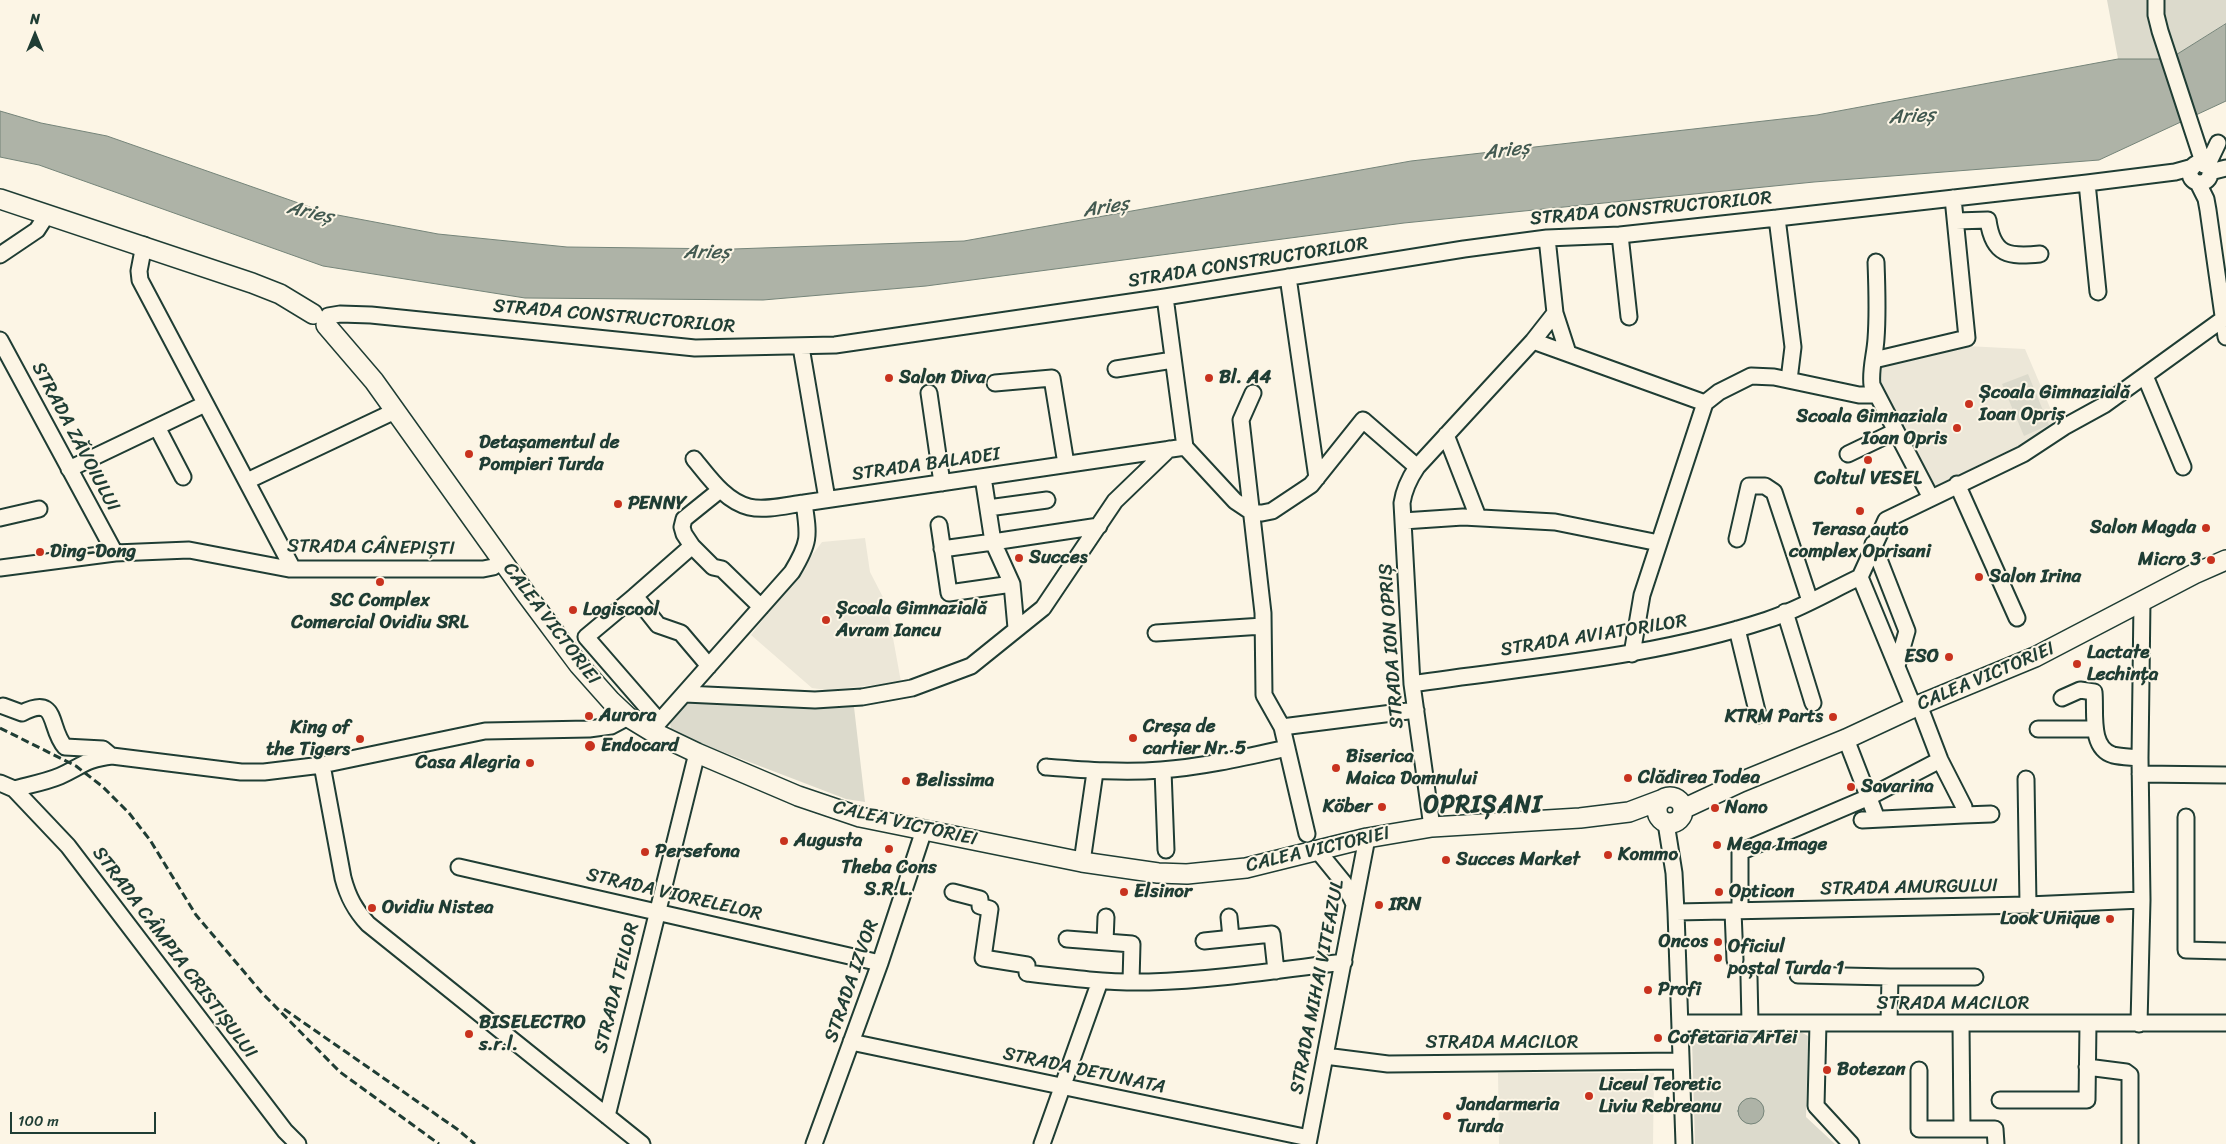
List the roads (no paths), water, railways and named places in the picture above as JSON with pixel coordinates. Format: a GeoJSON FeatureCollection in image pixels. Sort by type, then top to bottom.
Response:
{"type":"FeatureCollection","features":[{"type":"Feature","properties":{"kind":"main road","name":"CALEA VICTORIEI"},"geometry":{"type":"LineString","coordinates":[[0,199],[46,216],[144,246],[280,294],[322,318],[351,351],[579,665],[628,717],[655,726],[696,753],[816,802],[860,817],[1082,862],[1158,873],[1187,874],[1246,868],[1366,838],[1432,827],[1580,818],[1629,812],[1669,811],[1846,740],[1916,706],[2035,657],[2194,574],[2226,560]]}},
{"type":"Feature","properties":{"kind":"street"},"geometry":{"type":"LineString","coordinates":[[2156,0],[2156,15],[2196,140],[2226,337]]}},
{"type":"Feature","properties":{"kind":"street"},"geometry":{"type":"LineString","coordinates":[[2202,173],[2218,143]]}},
{"type":"Feature","properties":{"kind":"street"},"geometry":{"type":"LineString","coordinates":[[2202,173],[2226,168]]}},
{"type":"Feature","properties":{"kind":"street","name":"STRADA CONSTRUCTORILOR"},"geometry":{"type":"LineString","coordinates":[[322,318],[340,314],[371,315],[694,348],[835,345],[1165,297],[1547,238],[1620,235],[2175,172],[2202,173]]}},
{"type":"Feature","properties":{"kind":"street"},"geometry":{"type":"LineString","coordinates":[[2087,183],[2098,292]]}},
{"type":"Feature","properties":{"kind":"street"},"geometry":{"type":"LineString","coordinates":[[1874,360],[1967,338],[1953,198]]}},
{"type":"Feature","properties":{"kind":"street"},"geometry":{"type":"LineString","coordinates":[[5,251],[38,230],[46,216]]}},
{"type":"Feature","properties":{"kind":"street"},"geometry":{"type":"LineString","coordinates":[[1777,218],[1793,347],[1789,380]]}},
{"type":"Feature","properties":{"kind":"street"},"geometry":{"type":"LineString","coordinates":[[1956,221],[1988,220],[1993,242],[2004,253],[2014,256],[2040,254]]}},
{"type":"Feature","properties":{"kind":"street"},"geometry":{"type":"LineString","coordinates":[[1620,235],[1629,317]]}},
{"type":"Feature","properties":{"kind":"street"},"geometry":{"type":"LineString","coordinates":[[1547,238],[1555,313],[1568,353]]}},
{"type":"Feature","properties":{"kind":"street"},"geometry":{"type":"LineString","coordinates":[[144,246],[139,271],[140,280],[292,569]]}},
{"type":"Feature","properties":{"kind":"street"},"geometry":{"type":"LineString","coordinates":[[1876,262],[1878,310],[1871,374],[1872,385],[1931,498]]}},
{"type":"Feature","properties":{"kind":"street"},"geometry":{"type":"LineString","coordinates":[[1288,277],[1317,478]]}},
{"type":"Feature","properties":{"kind":"street"},"geometry":{"type":"LineString","coordinates":[[1165,297],[1185,446],[1235,501],[1253,513],[1272,511],[1311,486],[1363,420],[1417,467]]}},
{"type":"Feature","properties":{"kind":"street","name":"STRADA ION OPRIȘ"},"geometry":{"type":"LineString","coordinates":[[1432,827],[1412,684],[1404,492],[1408,480],[1417,467],[1533,341],[1555,313]]}},
{"type":"Feature","properties":{"kind":"street"},"geometry":{"type":"LineString","coordinates":[[1964,815],[1964,808],[1897,666],[1860,577],[1873,544],[1886,520],[1957,484],[2023,454],[2064,426],[2104,406],[2223,319]]}},
{"type":"Feature","properties":{"kind":"street","name":"STRADA ZĂVOIULUI"},"geometry":{"type":"LineString","coordinates":[[0,340],[115,554]]}},
{"type":"Feature","properties":{"kind":"street"},"geometry":{"type":"LineString","coordinates":[[1533,341],[1705,402]]}},
{"type":"Feature","properties":{"kind":"street"},"geometry":{"type":"LineString","coordinates":[[801,347],[827,499]]}},
{"type":"Feature","properties":{"kind":"street"},"geometry":{"type":"LineString","coordinates":[[1116,369],[1173,360]]}},
{"type":"Feature","properties":{"kind":"street"},"geometry":{"type":"LineString","coordinates":[[1632,654],[1642,595],[1705,402],[1736,382],[1751,376],[1789,380],[1859,395],[1877,395]]}},
{"type":"Feature","properties":{"kind":"street"},"geometry":{"type":"LineString","coordinates":[[2145,376],[2183,467]]}},
{"type":"Feature","properties":{"kind":"street"},"geometry":{"type":"LineString","coordinates":[[995,383],[1052,378],[1066,464]]}},
{"type":"Feature","properties":{"kind":"street"},"geometry":{"type":"LineString","coordinates":[[929,393],[942,483]]}},
{"type":"Feature","properties":{"kind":"street"},"geometry":{"type":"LineString","coordinates":[[1253,393],[1242,420],[1253,513],[1263,626],[1264,695],[1282,727],[1307,834]]}},
{"type":"Feature","properties":{"kind":"street"},"geometry":{"type":"LineString","coordinates":[[69,469],[205,404]]}},
{"type":"Feature","properties":{"kind":"street"},"geometry":{"type":"LineString","coordinates":[[247,481],[395,411]]}},
{"type":"Feature","properties":{"kind":"street"},"geometry":{"type":"LineString","coordinates":[[157,427],[183,477]]}},
{"type":"Feature","properties":{"kind":"street"},"geometry":{"type":"LineString","coordinates":[[1848,454],[1896,431]]}},
{"type":"Feature","properties":{"kind":"street"},"geometry":{"type":"LineString","coordinates":[[1446,435],[1478,517]]}},
{"type":"Feature","properties":{"kind":"street","name":"STRADA BALADEI"},"geometry":{"type":"LineString","coordinates":[[694,459],[720,490],[751,508],[804,503],[1185,446]]}},
{"type":"Feature","properties":{"kind":"street"},"geometry":{"type":"LineString","coordinates":[[685,694],[815,700],[862,697],[902,690],[971,666],[1043,608],[1115,501],[1169,449]]}},
{"type":"Feature","properties":{"kind":"street"},"geometry":{"type":"LineString","coordinates":[[983,476],[993,542],[1012,584],[1016,628]]}},
{"type":"Feature","properties":{"kind":"street"},"geometry":{"type":"LineString","coordinates":[[1957,484],[2017,618]]}},
{"type":"Feature","properties":{"kind":"street"},"geometry":{"type":"LineString","coordinates":[[1737,539],[1749,486],[1765,486],[1774,492],[1810,601]]}},
{"type":"Feature","properties":{"kind":"street"},"geometry":{"type":"LineString","coordinates":[[720,490],[684,519],[682,526],[684,534],[692,546],[713,567],[722,569],[761,607]]}},
{"type":"Feature","properties":{"kind":"street"},"geometry":{"type":"LineString","coordinates":[[988,508],[1047,500]]}},
{"type":"Feature","properties":{"kind":"street"},"geometry":{"type":"LineString","coordinates":[[692,546],[586,637],[655,726],[792,572],[805,549],[809,533],[804,503]]}},
{"type":"Feature","properties":{"kind":"street"},"geometry":{"type":"LineString","coordinates":[[0,518],[39,509]]}},
{"type":"Feature","properties":{"kind":"street"},"geometry":{"type":"LineString","coordinates":[[1404,521],[1478,517],[1556,522],[1659,543]]}},
{"type":"Feature","properties":{"kind":"street"},"geometry":{"type":"LineString","coordinates":[[939,525],[949,593],[1012,584]]}},
{"type":"Feature","properties":{"kind":"street"},"geometry":{"type":"LineString","coordinates":[[942,549],[1099,526]]}},
{"type":"Feature","properties":{"kind":"street"},"geometry":{"type":"LineString","coordinates":[[1873,544],[1906,631],[1897,666]]}},
{"type":"Feature","properties":{"kind":"street","name":"STRADA CÂNEPIȘTI"},"geometry":{"type":"LineString","coordinates":[[0,568],[115,554],[189,550],[292,569],[483,569],[493,567],[502,561]]}},
{"type":"Feature","properties":{"kind":"street","name":"STRADA AVIATORILOR"},"geometry":{"type":"LineString","coordinates":[[1412,684],[1632,654],[1682,645],[1769,620],[1860,577]]}},
{"type":"Feature","properties":{"kind":"street"},"geometry":{"type":"LineString","coordinates":[[635,596],[658,625],[680,633],[709,666]]}},
{"type":"Feature","properties":{"kind":"street"},"geometry":{"type":"LineString","coordinates":[[2139,1024],[2142,900],[2140,758],[2142,601]]}},
{"type":"Feature","properties":{"kind":"street"},"geometry":{"type":"LineString","coordinates":[[1785,612],[1813,703]]}},
{"type":"Feature","properties":{"kind":"street"},"geometry":{"type":"LineString","coordinates":[[1156,633],[1263,626]]}},
{"type":"Feature","properties":{"kind":"street"},"geometry":{"type":"LineString","coordinates":[[1737,629],[1758,715]]}},
{"type":"Feature","properties":{"kind":"street"},"geometry":{"type":"LineString","coordinates":[[2062,698],[2080,690],[2094,692],[2099,745],[2111,754],[2140,758]]}},
{"type":"Feature","properties":{"kind":"street"},"geometry":{"type":"LineString","coordinates":[[3,706],[22,713],[35,706],[41,706],[47,709],[60,742],[65,747],[103,749],[112,756]]}},
{"type":"Feature","properties":{"kind":"street"},"geometry":{"type":"LineString","coordinates":[[1282,727],[1416,710]]}},
{"type":"Feature","properties":{"kind":"street"},"geometry":{"type":"LineString","coordinates":[[7,786],[60,776],[76,766],[96,758],[112,756],[241,772],[264,772],[322,765],[485,732],[589,729],[611,726],[628,717]]}},
{"type":"Feature","properties":{"kind":"street"},"geometry":{"type":"LineString","coordinates":[[2038,729],[2096,729]]}},
{"type":"Feature","properties":{"kind":"street"},"geometry":{"type":"LineString","coordinates":[[1846,740],[1869,797],[1869,820],[1991,814]]}},
{"type":"Feature","properties":{"kind":"street"},"geometry":{"type":"LineString","coordinates":[[1046,766],[1095,772],[1163,770],[1228,760],[1287,748]]}},
{"type":"Feature","properties":{"kind":"street","name":"STRADA TEILOR"},"geometry":{"type":"LineString","coordinates":[[607,1116],[696,753]]}},
{"type":"Feature","properties":{"kind":"street"},"geometry":{"type":"LineString","coordinates":[[1735,960],[1740,852],[1869,797],[1940,760]]}},
{"type":"Feature","properties":{"kind":"street"},"geometry":{"type":"LineString","coordinates":[[322,765],[343,878],[348,896],[358,914],[642,1144]]}},
{"type":"Feature","properties":{"kind":"street"},"geometry":{"type":"LineString","coordinates":[[1163,770],[1166,850]]}},
{"type":"Feature","properties":{"kind":"street"},"geometry":{"type":"LineString","coordinates":[[1082,862],[1095,772]]}},
{"type":"Feature","properties":{"kind":"street"},"geometry":{"type":"LineString","coordinates":[[2140,774],[2226,775]]}},
{"type":"Feature","properties":{"kind":"street"},"geometry":{"type":"LineString","coordinates":[[2026,779],[2028,906]]}},
{"type":"Feature","properties":{"kind":"street","name":"STRADA CÂMPIA CRISTIȘULUI"},"geometry":{"type":"LineString","coordinates":[[7,786],[68,846],[285,1131],[298,1144]]}},
{"type":"Feature","properties":{"kind":"street"},"geometry":{"type":"LineString","coordinates":[[1669,811],[1676,912],[1684,1144]]}},
{"type":"Feature","properties":{"kind":"street"},"geometry":{"type":"LineString","coordinates":[[2186,817],[2186,950],[2226,951]]}},
{"type":"Feature","properties":{"kind":"street","name":"STRADA IZVOR"},"geometry":{"type":"LineString","coordinates":[[814,1144],[880,963],[924,830]]}},
{"type":"Feature","properties":{"kind":"street","name":"STRADA MIHAI VITEAZUL"},"geometry":{"type":"LineString","coordinates":[[1308,1141],[1344,962],[1366,838]]}},
{"type":"Feature","properties":{"kind":"street"},"geometry":{"type":"LineString","coordinates":[[1319,850],[1348,889],[1354,904]]}},
{"type":"Feature","properties":{"kind":"street","name":"STRADA VIORELELOR"},"geometry":{"type":"LineString","coordinates":[[458,866],[880,963]]}},
{"type":"Feature","properties":{"kind":"street"},"geometry":{"type":"LineString","coordinates":[[953,892],[980,899],[980,906],[990,909],[983,958],[1027,965],[1027,973],[1100,981],[1131,982],[1226,977],[1344,962]]}},
{"type":"Feature","properties":{"kind":"street","name":"STRADA AMURGULUI"},"geometry":{"type":"LineString","coordinates":[[1676,912],[2028,906],[2142,900]]}},
{"type":"Feature","properties":{"kind":"street"},"geometry":{"type":"LineString","coordinates":[[1229,917],[1231,938]]}},
{"type":"Feature","properties":{"kind":"street"},"geometry":{"type":"LineString","coordinates":[[1104,942],[1106,918]]}},
{"type":"Feature","properties":{"kind":"street"},"geometry":{"type":"LineString","coordinates":[[1204,941],[1272,934],[1276,971]]}},
{"type":"Feature","properties":{"kind":"street"},"geometry":{"type":"LineString","coordinates":[[1067,939],[1132,944],[1131,982]]}},
{"type":"Feature","properties":{"kind":"street"},"geometry":{"type":"LineString","coordinates":[[1798,975],[1975,977]]}},
{"type":"Feature","properties":{"kind":"street"},"geometry":{"type":"LineString","coordinates":[[1749,977],[1750,1023]]}},
{"type":"Feature","properties":{"kind":"street"},"geometry":{"type":"LineString","coordinates":[[1889,1023],[1890,977]]}},
{"type":"Feature","properties":{"kind":"street"},"geometry":{"type":"LineString","coordinates":[[1042,1144],[1100,981]]}},
{"type":"Feature","properties":{"kind":"street","name":"STRADA MACILOR"},"geometry":{"type":"LineString","coordinates":[[1680,1023],[2226,1023]]}},
{"type":"Feature","properties":{"kind":"street"},"geometry":{"type":"LineString","coordinates":[[1818,1023],[1816,1106],[1851,1144]]}},
{"type":"Feature","properties":{"kind":"street"},"geometry":{"type":"LineString","coordinates":[[1962,1024],[1962,1129]]}},
{"type":"Feature","properties":{"kind":"street"},"geometry":{"type":"LineString","coordinates":[[2000,1100],[2087,1100],[2088,1024]]}},
{"type":"Feature","properties":{"kind":"street","name":"STRADA DETUNATA"},"geometry":{"type":"LineString","coordinates":[[851,1042],[1308,1141]]}},
{"type":"Feature","properties":{"kind":"street","name":"STRADA MACILOR"},"geometry":{"type":"LineString","coordinates":[[1325,1056],[1388,1064],[1681,1061]]}},
{"type":"Feature","properties":{"kind":"street"},"geometry":{"type":"LineString","coordinates":[[2087,1067],[2126,1072],[2130,1075],[2130,1144]]}},
{"type":"Feature","properties":{"kind":"street"},"geometry":{"type":"LineString","coordinates":[[1918,1070],[1919,1129],[1995,1129],[1996,1144]]}},
{"type":"Feature","properties":{"kind":"water","name":"Arieș"},"geometry":{"type":"Polygon","coordinates":[[[2226,24],[2226,101],[2099,160],[1814,182],[1404,223],[926,286],[763,300],[525,298],[323,266],[39,165],[0,157],[0,111],[41,123],[107,136],[327,213],[438,234],[567,247],[733,249],[964,241],[1411,161],[1817,115],[2118,59],[2169,59],[2226,24]]]}},
{"type":"Feature","properties":{"kind":"water"},"geometry":{"type":"Polygon","coordinates":[[[1751,1098],[1760,1102],[1764,1111],[1760,1120],[1751,1124],[1742,1120],[1738,1111],[1742,1102],[1751,1098]]]}},
{"type":"Feature","properties":{"kind":"railway"},"geometry":{"type":"LineString","coordinates":[[0,728],[76,766],[103,787],[129,813],[150,840],[196,915],[262,993],[340,1072],[439,1144]]}},
{"type":"Feature","properties":{"kind":"railway"},"geometry":{"type":"LineString","coordinates":[[284,1009],[457,1129],[475,1144]]}},
{"type":"Feature","properties":{"kind":"place","name":"Salon Diva"},"geometry":{"type":"Point","coordinates":[889,378]}},
{"type":"Feature","properties":{"kind":"place","name":"Bl. A4"},"geometry":{"type":"Point","coordinates":[1209,378]}},
{"type":"Feature","properties":{"kind":"place","name":"Școala Gimnazială Ioan Opriș"},"geometry":{"type":"Point","coordinates":[1969,404]}},
{"type":"Feature","properties":{"kind":"place","name":"Scoala Gimnaziala Ioan Opris"},"geometry":{"type":"Point","coordinates":[1957,428]}},
{"type":"Feature","properties":{"kind":"place","name":"Detașamentul de Pompieri Turda"},"geometry":{"type":"Point","coordinates":[469,454]}},
{"type":"Feature","properties":{"kind":"place","name":"Coltul VESEL"},"geometry":{"type":"Point","coordinates":[1868,460]}},
{"type":"Feature","properties":{"kind":"place","name":"PENNY"},"geometry":{"type":"Point","coordinates":[618,504]}},
{"type":"Feature","properties":{"kind":"place","name":"Terasa auto complex Oprisani"},"geometry":{"type":"Point","coordinates":[1860,511]}},
{"type":"Feature","properties":{"kind":"place","name":"Salon Magda"},"geometry":{"type":"Point","coordinates":[2206,528]}},
{"type":"Feature","properties":{"kind":"place","name":"Ding-Dong"},"geometry":{"type":"Point","coordinates":[40,552]}},
{"type":"Feature","properties":{"kind":"place","name":"Succes"},"geometry":{"type":"Point","coordinates":[1019,558]}},
{"type":"Feature","properties":{"kind":"place","name":"Micro 3"},"geometry":{"type":"Point","coordinates":[2211,560]}},
{"type":"Feature","properties":{"kind":"place","name":"Salon Irina"},"geometry":{"type":"Point","coordinates":[1979,577]}},
{"type":"Feature","properties":{"kind":"place","name":"SC Complex Comercial Ovidiu SRL"},"geometry":{"type":"Point","coordinates":[380,582]}},
{"type":"Feature","properties":{"kind":"place","name":"Logiscool"},"geometry":{"type":"Point","coordinates":[573,610]}},
{"type":"Feature","properties":{"kind":"place","name":"Școala Gimnazială Avram Iancu"},"geometry":{"type":"Point","coordinates":[826,620]}},
{"type":"Feature","properties":{"kind":"place","name":"ESO"},"geometry":{"type":"Point","coordinates":[1949,657]}},
{"type":"Feature","properties":{"kind":"place","name":"Lactate Lechința"},"geometry":{"type":"Point","coordinates":[2077,664]}},
{"type":"Feature","properties":{"kind":"place","name":"Aurora"},"geometry":{"type":"Point","coordinates":[589,716]}},
{"type":"Feature","properties":{"kind":"place","name":"KTRM Parts"},"geometry":{"type":"Point","coordinates":[1833,717]}},
{"type":"Feature","properties":{"kind":"place","name":"Creșa de cartier Nr. 5"},"geometry":{"type":"Point","coordinates":[1133,738]}},
{"type":"Feature","properties":{"kind":"place","name":"King of the Tigers"},"geometry":{"type":"Point","coordinates":[360,739]}},
{"type":"Feature","properties":{"kind":"place","name":"Endocard"},"geometry":{"type":"Point","coordinates":[590,746]}},
{"type":"Feature","properties":{"kind":"place","name":"Casa Alegria"},"geometry":{"type":"Point","coordinates":[530,763]}},
{"type":"Feature","properties":{"kind":"place","name":"Biserica Maica Domnului"},"geometry":{"type":"Point","coordinates":[1336,768]}},
{"type":"Feature","properties":{"kind":"place","name":"Clădirea Todea"},"geometry":{"type":"Point","coordinates":[1628,778]}},
{"type":"Feature","properties":{"kind":"place","name":"Belissima"},"geometry":{"type":"Point","coordinates":[906,781]}},
{"type":"Feature","properties":{"kind":"place","name":"Savarina"},"geometry":{"type":"Point","coordinates":[1851,787]}},
{"type":"Feature","properties":{"kind":"place","name":"Köber"},"geometry":{"type":"Point","coordinates":[1382,807]}},
{"type":"Feature","properties":{"kind":"place","name":"Nano"},"geometry":{"type":"Point","coordinates":[1715,808]}},
{"type":"Feature","properties":{"kind":"place","name":"Augusta"},"geometry":{"type":"Point","coordinates":[784,841]}},
{"type":"Feature","properties":{"kind":"place","name":"Mega Image"},"geometry":{"type":"Point","coordinates":[1717,845]}},
{"type":"Feature","properties":{"kind":"place","name":"Theba Cons S.R.L."},"geometry":{"type":"Point","coordinates":[889,849]}},
{"type":"Feature","properties":{"kind":"place","name":"Persefona"},"geometry":{"type":"Point","coordinates":[645,852]}},
{"type":"Feature","properties":{"kind":"place","name":"Kommo"},"geometry":{"type":"Point","coordinates":[1608,855]}},
{"type":"Feature","properties":{"kind":"place","name":"Succes Market"},"geometry":{"type":"Point","coordinates":[1446,860]}},
{"type":"Feature","properties":{"kind":"place","name":"Elsinor"},"geometry":{"type":"Point","coordinates":[1124,892]}},
{"type":"Feature","properties":{"kind":"place","name":"Opticon"},"geometry":{"type":"Point","coordinates":[1719,892]}},
{"type":"Feature","properties":{"kind":"place","name":"IRN"},"geometry":{"type":"Point","coordinates":[1379,905]}},
{"type":"Feature","properties":{"kind":"place","name":"Ovidiu Nistea"},"geometry":{"type":"Point","coordinates":[372,908]}},
{"type":"Feature","properties":{"kind":"place","name":"Look Unique"},"geometry":{"type":"Point","coordinates":[2110,919]}},
{"type":"Feature","properties":{"kind":"place","name":"Oncos"},"geometry":{"type":"Point","coordinates":[1718,942]}},
{"type":"Feature","properties":{"kind":"place","name":"Oficiul poștal Turda 1"},"geometry":{"type":"Point","coordinates":[1718,958]}},
{"type":"Feature","properties":{"kind":"place","name":"Profi"},"geometry":{"type":"Point","coordinates":[1648,990]}},
{"type":"Feature","properties":{"kind":"place","name":"BISELECTRO s.r.l."},"geometry":{"type":"Point","coordinates":[469,1034]}},
{"type":"Feature","properties":{"kind":"place","name":"Cofetaria ArTei"},"geometry":{"type":"Point","coordinates":[1658,1038]}},
{"type":"Feature","properties":{"kind":"place","name":"Botezan"},"geometry":{"type":"Point","coordinates":[1827,1070]}},
{"type":"Feature","properties":{"kind":"place","name":"Liceul Teoretic Liviu Rebreanu"},"geometry":{"type":"Point","coordinates":[1589,1096]}},
{"type":"Feature","properties":{"kind":"place","name":"Jandarmeria Turda"},"geometry":{"type":"Point","coordinates":[1447,1116]}},
{"type":"Feature","properties":{"kind":"district","name":"OPRIȘANI"},"geometry":{"type":"Point","coordinates":[1483,806]}}]}
